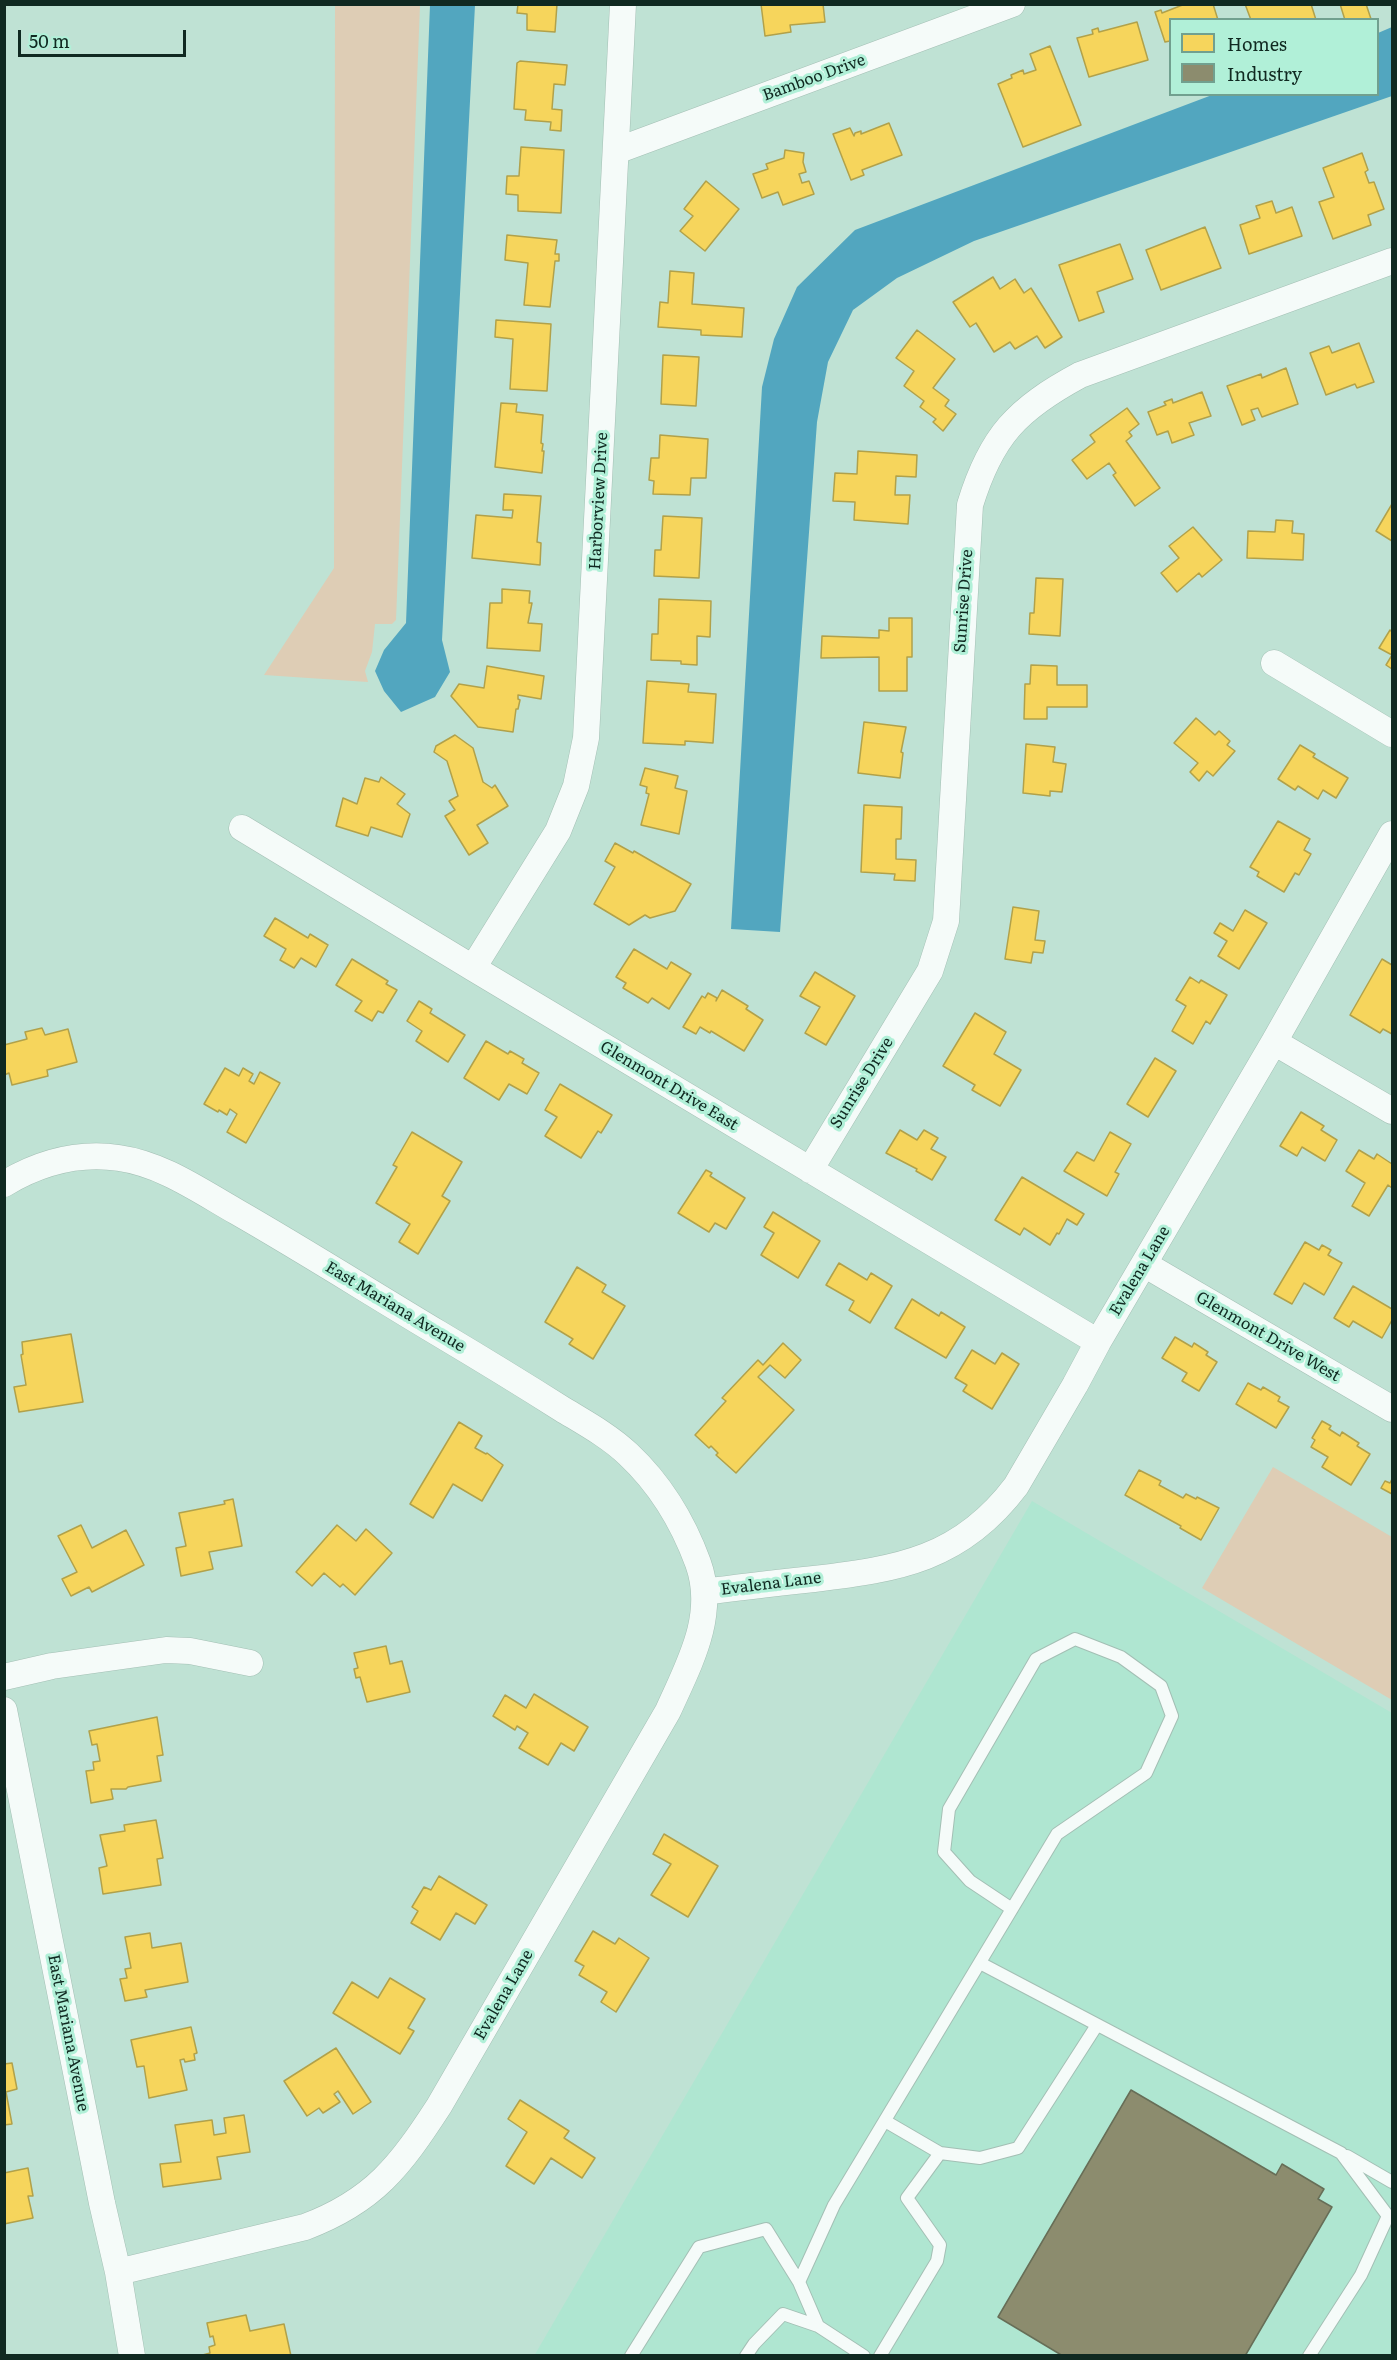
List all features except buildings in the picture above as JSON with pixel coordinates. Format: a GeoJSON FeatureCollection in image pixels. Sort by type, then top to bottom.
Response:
{"type":"FeatureCollection","features":[{"type":"Feature","properties":{"kind":"street","name":"Harborview Drive"},"geometry":{"type":"LineString","coordinates":[[473,968],[558,831],[576,786],[586,738],[623,4]]}},
{"type":"Feature","properties":{"kind":"street","name":"Bamboo Drive"},"geometry":{"type":"LineString","coordinates":[[616,151],[1012,4]]}},
{"type":"Feature","properties":{"kind":"street","name":"Sunrise Drive"},"geometry":{"type":"LineString","coordinates":[[810,1170],[921,987],[936,955],[946,921],[970,505],[980,473],[996,443],[1017,417],[1037,401],[1080,375],[1392,261]]}},
{"type":"Feature","properties":{"kind":"street"},"geometry":{"type":"LineString","coordinates":[[1274,663],[1392,734]]}},
{"type":"Feature","properties":{"kind":"street","name":"Glenmont Drive East"},"geometry":{"type":"LineString","coordinates":[[242,828],[1098,1342]]}},
{"type":"Feature","properties":{"kind":"street","name":"Evalena Lane"},"geometry":{"type":"LineString","coordinates":[[118,2272],[305,2228],[351,2206],[372,2191],[393,2171],[439,2106],[668,1711],[694,1655],[702,1629],[704,1592],[875,1572],[904,1565],[959,1540],[983,1522],[1016,1486],[1392,834]]}},
{"type":"Feature","properties":{"kind":"street"},"geometry":{"type":"LineString","coordinates":[[1274,1042],[1392,1111]]}},
{"type":"Feature","properties":{"kind":"street","name":"East Mariana Avenue"},"geometry":{"type":"LineString","coordinates":[[4,1184],[38,1167],[68,1158],[92,1156],[120,1158],[148,1165],[170,1174],[265,1228],[541,1395],[627,1453],[646,1473],[677,1517],[699,1565],[704,1592]]}},
{"type":"Feature","properties":{"kind":"street","name":"Glenmont Drive West"},"geometry":{"type":"LineString","coordinates":[[1144,1264],[1392,1409]]}},
{"type":"Feature","properties":{"kind":"street"},"geometry":{"type":"LineString","coordinates":[[4,1677],[52,1666],[166,1650],[209,1654],[250,1663]]}},
{"type":"Feature","properties":{"kind":"street","name":"East Mariana Avenue"},"geometry":{"type":"LineString","coordinates":[[4,1710],[102,2203],[118,2272],[132,2355]]}},
{"type":"Feature","properties":{"kind":"lane"},"geometry":{"type":"LineString","coordinates":[[799,2282],[834,2205],[980,1963],[1057,1834],[1146,1773],[1172,1716],[1161,1686],[1121,1657],[1075,1639],[1036,1659],[949,1809],[944,1852],[970,1881],[1012,1909]]}},
{"type":"Feature","properties":{"kind":"lane"},"geometry":{"type":"LineString","coordinates":[[980,1963],[1392,2182]]}},
{"type":"Feature","properties":{"kind":"lane"},"geometry":{"type":"LineString","coordinates":[[885,2121],[939,2153],[980,2158],[1018,2148],[1097,2025]]}},
{"type":"Feature","properties":{"kind":"lane"},"geometry":{"type":"LineString","coordinates":[[880,2355],[937,2260],[940,2245],[908,2198],[939,2153]]}},
{"type":"Feature","properties":{"kind":"lane"},"geometry":{"type":"LineString","coordinates":[[1310,2355],[1361,2275],[1388,2216],[1341,2153]]}},
{"type":"Feature","properties":{"kind":"lane"},"geometry":{"type":"LineString","coordinates":[[632,2355],[699,2247],[766,2229],[799,2282],[818,2326]]}},
{"type":"Feature","properties":{"kind":"lane"},"geometry":{"type":"LineString","coordinates":[[746,2355],[783,2314],[818,2326],[864,2355]]}},
{"type":"Feature","properties":{"kind":"shaded area"},"geometry":{"type":"Polygon","coordinates":[[[335,5],[420,5],[396,620],[392,624],[375,624],[372,652],[365,671],[368,682],[264,675],[334,568],[335,5]]]}},
{"type":"Feature","properties":{"kind":"shaded area"},"geometry":{"type":"Polygon","coordinates":[[[1273,1467],[1392,1537],[1392,1700],[1202,1588],[1273,1467]]]}},
{"type":"Feature","properties":{"kind":"shaded area"},"geometry":{"type":"Polygon","coordinates":[[[1032,1501],[1392,1713],[1392,2355],[534,2356],[1032,1501]]]}},
{"type":"Feature","properties":{"kind":"water"},"geometry":{"type":"Polygon","coordinates":[[[430,5],[475,5],[442,640],[450,672],[435,697],[401,712],[384,691],[375,671],[384,650],[406,623],[430,5]]]}},
{"type":"Feature","properties":{"kind":"water"},"geometry":{"type":"Polygon","coordinates":[[[1392,27],[1392,96],[974,241],[897,278],[853,310],[828,362],[817,422],[780,932],[731,929],[762,387],[774,339],[797,287],[855,230],[1209,96],[1379,96],[1379,33],[1392,27]]]}}]}
